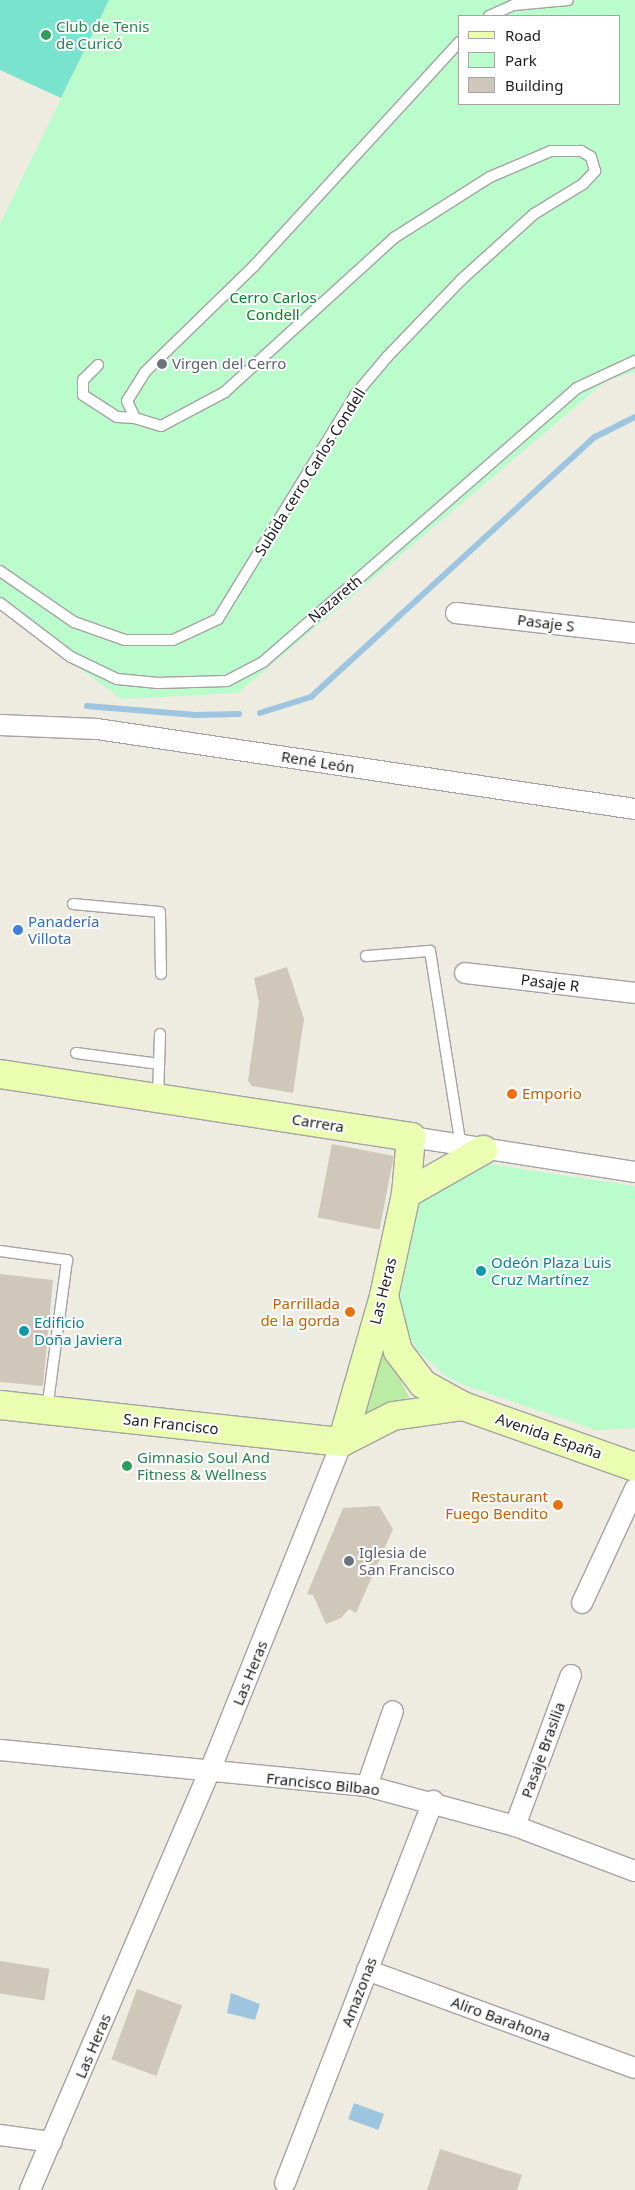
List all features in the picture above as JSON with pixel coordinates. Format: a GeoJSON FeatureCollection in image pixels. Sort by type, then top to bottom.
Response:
{"type":"FeatureCollection","features":[{"type":"Feature","properties":{"kind":"main road","name":"Carrera"},"geometry":{"type":"LineString","coordinates":[[0,1074],[411,1137]]}},
{"type":"Feature","properties":{"kind":"main road","name":"Las Heras"},"geometry":{"type":"LineString","coordinates":[[342,1442],[384,1296],[406,1194],[411,1137]]}},
{"type":"Feature","properties":{"kind":"main road"},"geometry":{"type":"LineString","coordinates":[[406,1194],[472,1148]]}},
{"type":"Feature","properties":{"kind":"main road","name":"Avenida España"},"geometry":{"type":"LineString","coordinates":[[384,1296],[398,1351],[423,1384],[463,1406],[635,1467]]}},
{"type":"Feature","properties":{"kind":"main road","name":"San Francisco"},"geometry":{"type":"LineString","coordinates":[[0,1405],[342,1442]]}},
{"type":"Feature","properties":{"kind":"main road","name":"Avenida España"},"geometry":{"type":"LineString","coordinates":[[342,1442],[393,1416],[463,1406]]}},
{"type":"Feature","properties":{"kind":"main road"},"geometry":{"type":"LineString","coordinates":[[593,1452],[635,1447]]}},
{"type":"Feature","properties":{"kind":"street","name":"Pasaje S"},"geometry":{"type":"LineString","coordinates":[[456,613],[635,633]]}},
{"type":"Feature","properties":{"kind":"street","name":"René León"},"geometry":{"type":"LineString","coordinates":[[0,725],[97,729],[635,809]]}},
{"type":"Feature","properties":{"kind":"street","name":"Pasaje R"},"geometry":{"type":"LineString","coordinates":[[465,973],[635,993]]}},
{"type":"Feature","properties":{"kind":"street","name":"Carrera"},"geometry":{"type":"LineString","coordinates":[[411,1137],[635,1172]]}},
{"type":"Feature","properties":{"kind":"street","name":"Las Heras"},"geometry":{"type":"LineString","coordinates":[[30,2190],[210,1773],[342,1442]]}},
{"type":"Feature","properties":{"kind":"street"},"geometry":{"type":"LineString","coordinates":[[582,1603],[635,1489]]}},
{"type":"Feature","properties":{"kind":"street","name":"Pasaje Brasilia"},"geometry":{"type":"LineString","coordinates":[[515,1826],[571,1675]]}},
{"type":"Feature","properties":{"kind":"street"},"geometry":{"type":"LineString","coordinates":[[367,1786],[393,1711]]}},
{"type":"Feature","properties":{"kind":"street","name":"Francisco Bilbao"},"geometry":{"type":"LineString","coordinates":[[0,1750],[210,1773],[367,1786],[433,1802],[515,1826],[635,1871]]}},
{"type":"Feature","properties":{"kind":"street","name":"Amazonas"},"geometry":{"type":"LineString","coordinates":[[285,2183],[433,1802]]}},
{"type":"Feature","properties":{"kind":"street","name":"Aliro Barahona"},"geometry":{"type":"LineString","coordinates":[[367,1970],[635,2068]]}},
{"type":"Feature","properties":{"kind":"street"},"geometry":{"type":"LineString","coordinates":[[0,2135],[52,2142]]}},
{"type":"Feature","properties":{"kind":"lane"},"geometry":{"type":"LineString","coordinates":[[492,15],[514,6],[568,0]]}},
{"type":"Feature","properties":{"kind":"lane"},"geometry":{"type":"LineString","coordinates":[[98,365],[83,380],[83,395],[117,418],[135,418],[127,401],[145,372],[249,271],[458,43]]}},
{"type":"Feature","properties":{"kind":"lane","name":"Subida cerro Carlos Condell"},"geometry":{"type":"LineString","coordinates":[[0,571],[74,622],[125,640],[173,640],[218,619],[355,395],[461,280],[534,214],[583,184],[596,171],[591,157],[581,151],[551,151],[490,177],[394,238],[226,392],[161,426],[135,418]]}},
{"type":"Feature","properties":{"kind":"lane","name":"Nazareth"},"geometry":{"type":"LineString","coordinates":[[0,603],[71,657],[117,679],[158,683],[227,681],[263,662],[577,388],[635,361]]}},
{"type":"Feature","properties":{"kind":"lane"},"geometry":{"type":"LineString","coordinates":[[73,904],[160,912],[162,974]]}},
{"type":"Feature","properties":{"kind":"lane"},"geometry":{"type":"LineString","coordinates":[[366,956],[430,951],[472,1148]]}},
{"type":"Feature","properties":{"kind":"lane"},"geometry":{"type":"LineString","coordinates":[[158,1098],[160,1034]]}},
{"type":"Feature","properties":{"kind":"lane"},"geometry":{"type":"LineString","coordinates":[[76,1052],[159,1064]]}},
{"type":"Feature","properties":{"kind":"lane"},"geometry":{"type":"LineString","coordinates":[[0,1251],[67,1260],[47,1410]]}},
{"type":"Feature","properties":{"kind":"green space","name":"Cerro Carlos Condell"},"geometry":{"type":"Polygon","coordinates":[[[109,0],[635,0],[635,372],[606,381],[238,693],[121,699],[0,609],[0,224],[109,0]]]}},
{"type":"Feature","properties":{"kind":"green space"},"geometry":{"type":"Polygon","coordinates":[[[483,1163],[635,1186],[635,1428],[596,1430],[464,1385],[447,1377],[418,1351],[400,1319],[399,1302],[421,1196],[483,1163]]]}},
{"type":"Feature","properties":{"kind":"green space"},"geometry":{"type":"Polygon","coordinates":[[[382,1343],[409,1397],[358,1419],[382,1343]]]}},
{"type":"Feature","properties":{"kind":"shaded area","name":"Club de Tenis de Curicó"},"geometry":{"type":"Polygon","coordinates":[[[0,0],[109,0],[61,98],[0,70],[0,0]]]}},
{"type":"Feature","properties":{"kind":"shaded area"},"geometry":{"type":"Polygon","coordinates":[[[231,1993],[260,2004],[255,2020],[227,2013],[231,1993]]]}},
{"type":"Feature","properties":{"kind":"shaded area"},"geometry":{"type":"Polygon","coordinates":[[[354,2103],[384,2114],[378,2130],[348,2119],[354,2103]]]}},
{"type":"Feature","properties":{"kind":"building"},"geometry":{"type":"Polygon","coordinates":[[[287,967],[304,1019],[293,1093],[252,1086],[248,1081],[259,1002],[254,978],[287,967]]]}},
{"type":"Feature","properties":{"kind":"building"},"geometry":{"type":"Polygon","coordinates":[[[332,1144],[394,1156],[380,1230],[318,1218],[332,1144]]]}},
{"type":"Feature","properties":{"kind":"building","name":"Edificio Doña Javiera"},"geometry":{"type":"Polygon","coordinates":[[[0,1274],[53,1280],[43,1386],[0,1382],[0,1274]]]}},
{"type":"Feature","properties":{"kind":"building","name":"Iglesia de San Francisco"},"geometry":{"type":"Polygon","coordinates":[[[379,1506],[393,1529],[356,1613],[349,1609],[341,1618],[326,1624],[313,1595],[307,1594],[343,1508],[379,1506]]]}},
{"type":"Feature","properties":{"kind":"building"},"geometry":{"type":"Polygon","coordinates":[[[0,1961],[49,1969],[44,2000],[0,1993],[0,1961]]]}},
{"type":"Feature","properties":{"kind":"building"},"geometry":{"type":"Polygon","coordinates":[[[137,1989],[182,2005],[156,2076],[111,2059],[137,1989]]]}},
{"type":"Feature","properties":{"kind":"building"},"geometry":{"type":"Polygon","coordinates":[[[440,2149],[522,2175],[517,2190],[427,2190],[440,2149]]]}},
{"type":"Feature","properties":{"kind":"waterway"},"geometry":{"type":"LineString","coordinates":[[260,713],[311,697],[595,437],[635,417]]}},
{"type":"Feature","properties":{"kind":"waterway"},"geometry":{"type":"LineString","coordinates":[[87,706],[196,715],[239,714]]}},
{"type":"Feature","properties":{"kind":"place","name":"Club de Tenis de Curicó"},"geometry":{"type":"Point","coordinates":[46,35]}},
{"type":"Feature","properties":{"kind":"place","name":"Virgen del Cerro"},"geometry":{"type":"Point","coordinates":[162,364]}},
{"type":"Feature","properties":{"kind":"place","name":"Panadería Villota"},"geometry":{"type":"Point","coordinates":[18,930]}},
{"type":"Feature","properties":{"kind":"place","name":"Emporio"},"geometry":{"type":"Point","coordinates":[512,1094]}},
{"type":"Feature","properties":{"kind":"place","name":"Odeón Plaza Luis Cruz Martínez"},"geometry":{"type":"Point","coordinates":[481,1271]}},
{"type":"Feature","properties":{"kind":"place","name":"Parrillada de la gorda"},"geometry":{"type":"Point","coordinates":[350,1312]}},
{"type":"Feature","properties":{"kind":"place","name":"Edificio Doña Javiera"},"geometry":{"type":"Point","coordinates":[24,1331]}},
{"type":"Feature","properties":{"kind":"place","name":"Gimnasio Soul And Fitness & Wellness"},"geometry":{"type":"Point","coordinates":[127,1466]}},
{"type":"Feature","properties":{"kind":"place","name":"Restaurant Fuego Bendito"},"geometry":{"type":"Point","coordinates":[558,1505]}},
{"type":"Feature","properties":{"kind":"place","name":"Iglesia de San Francisco"},"geometry":{"type":"Point","coordinates":[349,1561]}}]}
